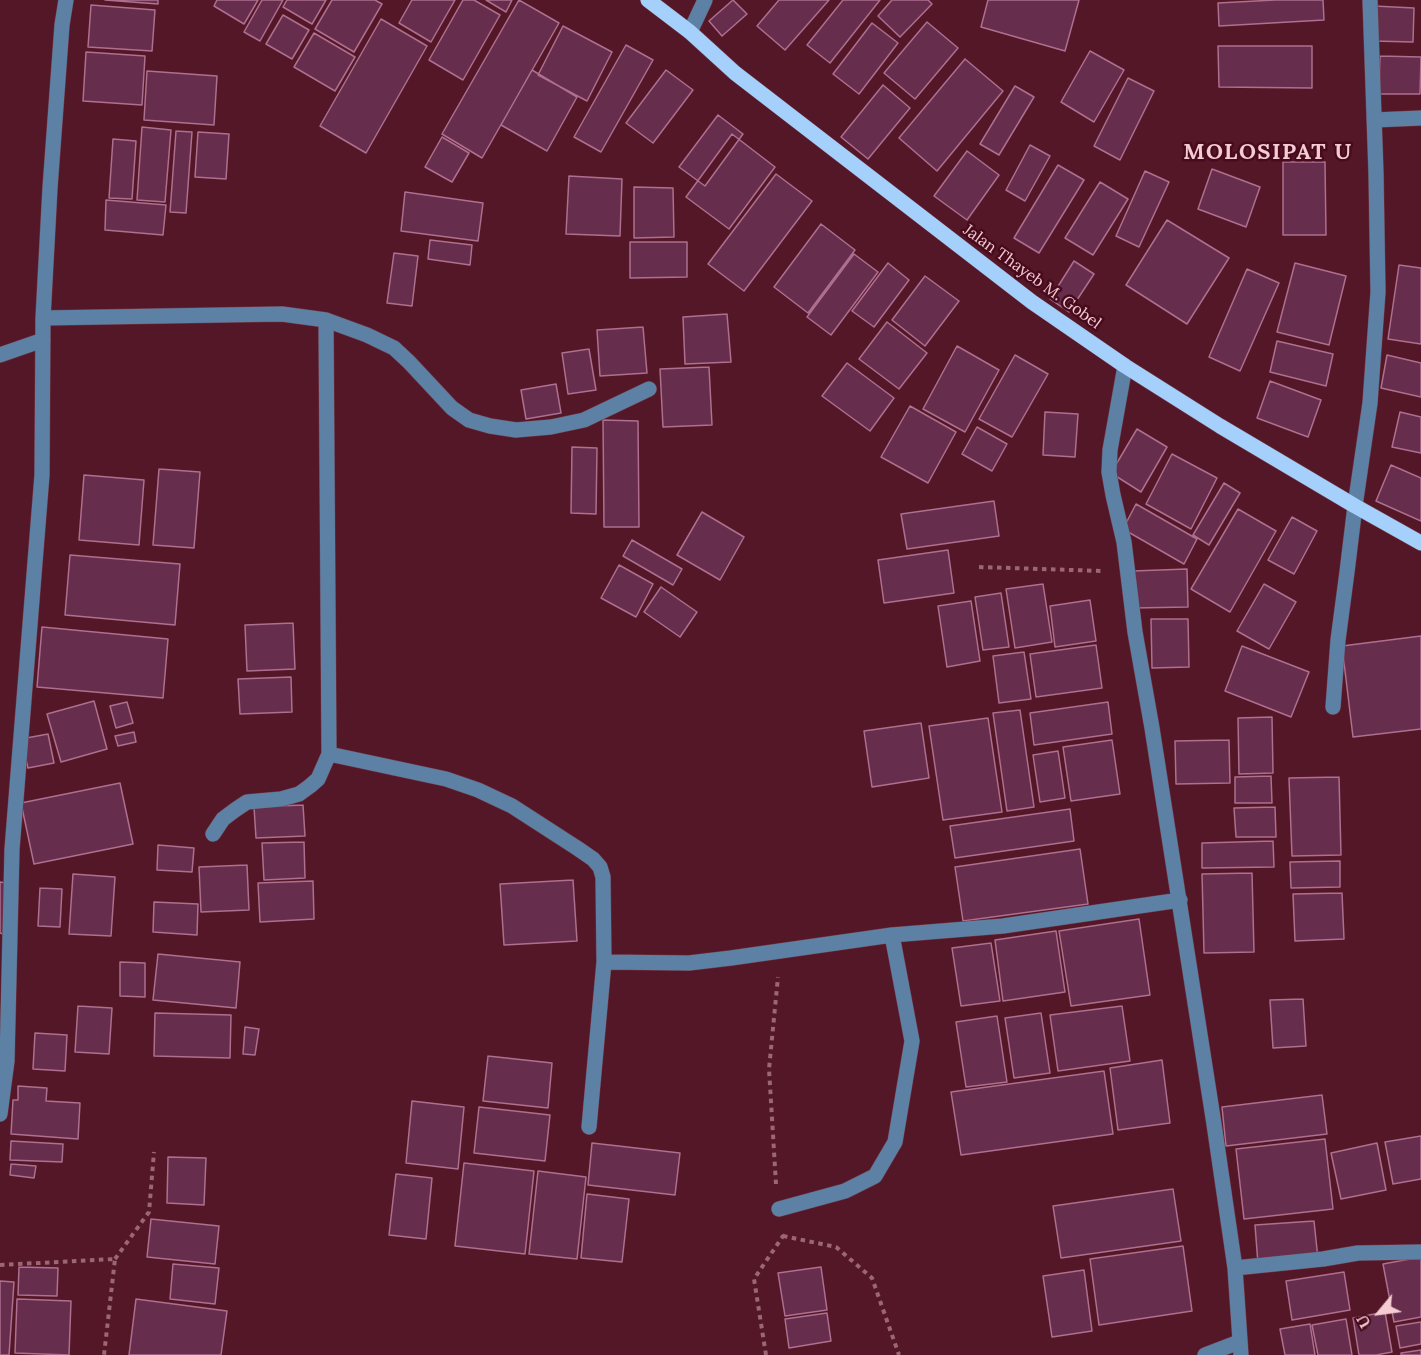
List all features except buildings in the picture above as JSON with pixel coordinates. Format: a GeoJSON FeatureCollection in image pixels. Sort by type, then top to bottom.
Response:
{"type":"FeatureCollection","features":[{"type":"Feature","properties":{"kind":"main road","name":"Jalan Thayeb M. Gobel"},"geometry":{"type":"LineString","coordinates":[[648,0],[690,32],[735,73],[1032,302],[1125,366],[1220,426],[1421,543]]}},
{"type":"Feature","properties":{"kind":"street"},"geometry":{"type":"LineString","coordinates":[[0,1114],[7,1061],[12,849],[42,475],[43,318],[50,188],[62,25],[66,0]]}},
{"type":"Feature","properties":{"kind":"street"},"geometry":{"type":"LineString","coordinates":[[690,32],[705,0]]}},
{"type":"Feature","properties":{"kind":"street"},"geometry":{"type":"LineString","coordinates":[[1333,707],[1338,640],[1354,506],[1370,403],[1377,292],[1370,0]]}},
{"type":"Feature","properties":{"kind":"street"},"geometry":{"type":"LineString","coordinates":[[1374,120],[1421,118]]}},
{"type":"Feature","properties":{"kind":"street"},"geometry":{"type":"LineString","coordinates":[[43,318],[282,314],[326,320],[394,348],[452,408],[470,420],[516,430],[551,428],[584,420],[649,389]]}},
{"type":"Feature","properties":{"kind":"street"},"geometry":{"type":"LineString","coordinates":[[213,834],[223,819],[247,802],[281,799],[299,794],[318,779],[329,754],[326,320]]}},
{"type":"Feature","properties":{"kind":"street"},"geometry":{"type":"LineString","coordinates":[[0,355],[43,340]]}},
{"type":"Feature","properties":{"kind":"street"},"geometry":{"type":"LineString","coordinates":[[1125,366],[1110,450],[1109,472],[1124,542],[1135,632],[1180,900],[1234,1268],[1240,1348],[1205,1355]]}},
{"type":"Feature","properties":{"kind":"street"},"geometry":{"type":"LineString","coordinates":[[329,754],[446,779],[478,790],[512,806],[593,859],[600,867],[603,877],[604,962],[589,1127]]}},
{"type":"Feature","properties":{"kind":"street"},"geometry":{"type":"LineString","coordinates":[[604,962],[688,963],[892,935],[1003,926],[1180,900]]}},
{"type":"Feature","properties":{"kind":"street"},"geometry":{"type":"LineString","coordinates":[[779,1209],[845,1191],[875,1176],[895,1142],[912,1041],[892,935]]}},
{"type":"Feature","properties":{"kind":"street"},"geometry":{"type":"LineString","coordinates":[[1234,1268],[1358,1253],[1421,1252]]}},
{"type":"Feature","properties":{"kind":"path"},"geometry":{"type":"LineString","coordinates":[[979,567],[1128,572]]}},
{"type":"Feature","properties":{"kind":"path"},"geometry":{"type":"LineString","coordinates":[[766,1355],[754,1279],[783,1236],[774,1173],[769,1069],[781,951]]}},
{"type":"Feature","properties":{"kind":"path"},"geometry":{"type":"LineString","coordinates":[[104,1355],[115,1259],[149,1212],[154,1152]]}},
{"type":"Feature","properties":{"kind":"path"},"geometry":{"type":"LineString","coordinates":[[783,1236],[836,1247],[872,1278],[899,1355]]}},
{"type":"Feature","properties":{"kind":"path"},"geometry":{"type":"LineString","coordinates":[[0,1265],[115,1259]]}},
{"type":"Feature","properties":{"kind":"district","name":"MOLOSIPAT U"},"geometry":{"type":"Point","coordinates":[1268,153]}}]}
